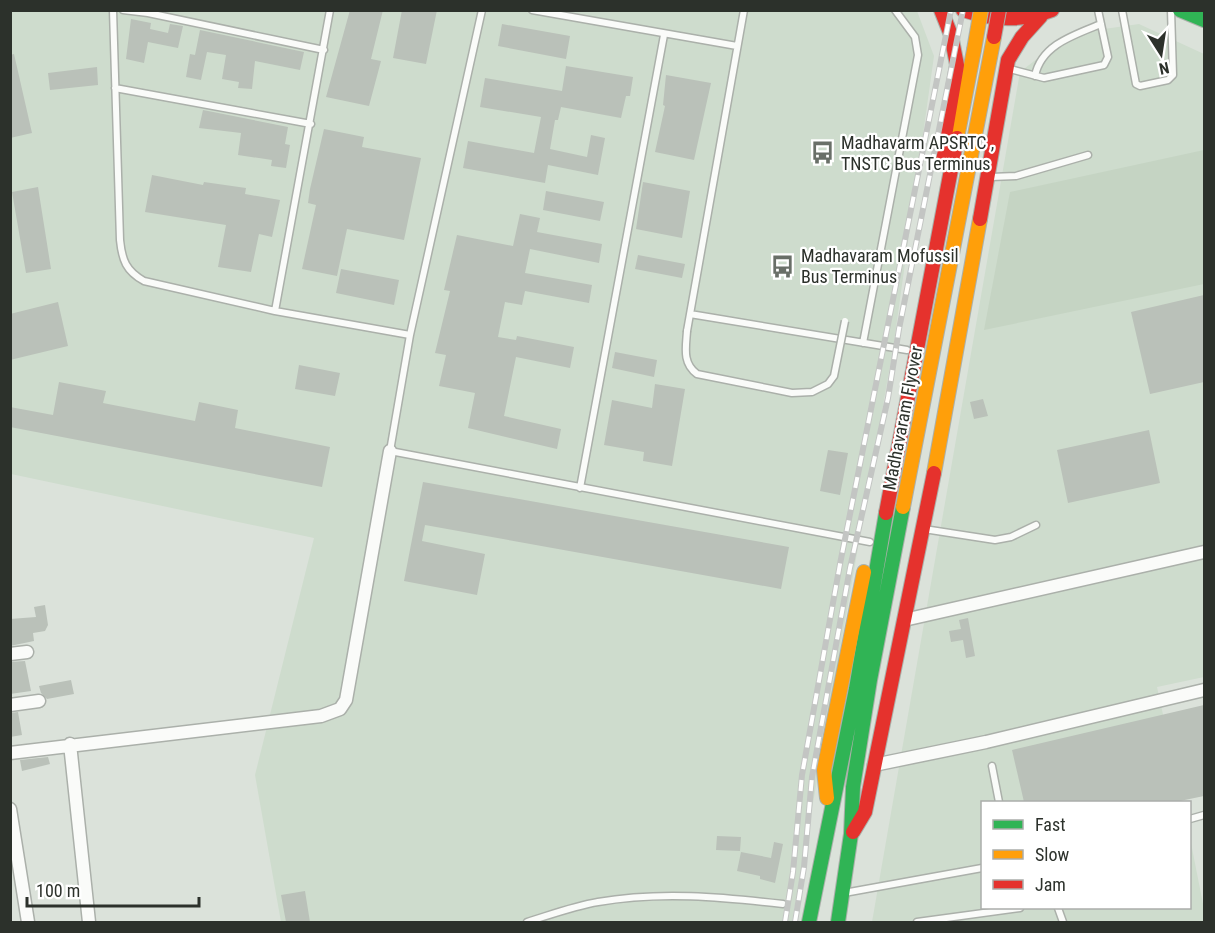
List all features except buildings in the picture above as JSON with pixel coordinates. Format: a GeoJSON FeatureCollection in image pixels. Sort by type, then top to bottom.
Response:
{"type":"FeatureCollection","features":[{"type":"Feature","properties":{"kind":"main road"},"geometry":{"type":"LineString","coordinates":[[829,815],[824,770],[907,350],[957,65],[951,35],[941,10]]}},
{"type":"Feature","properties":{"kind":"main road"},"geometry":{"type":"LineString","coordinates":[[963,10],[997,20],[1014,21],[1046,13]]}},
{"type":"Feature","properties":{"kind":"main road","name":"Madhavaram Flyover"},"geometry":{"type":"LineString","coordinates":[[809,922],[856,689],[889,495],[981,10]]}},
{"type":"Feature","properties":{"kind":"main road","name":"Madhavaram Flyover"},"geometry":{"type":"LineString","coordinates":[[851,834],[853,787],[870,680],[999,10]]}},
{"type":"Feature","properties":{"kind":"main road"},"geometry":{"type":"LineString","coordinates":[[1180,10],[1204,20]]}},
{"type":"Feature","properties":{"kind":"main road"},"geometry":{"type":"LineString","coordinates":[[838,922],[851,834],[865,812],[949,399],[1006,68],[1008,60],[1022,37],[1046,13]]}},
{"type":"Feature","properties":{"kind":"street"},"geometry":{"type":"LineString","coordinates":[[10,753],[70,744],[321,716],[340,709],[346,700],[390,451]]}},
{"type":"Feature","properties":{"kind":"street"},"geometry":{"type":"LineString","coordinates":[[904,620],[1204,552]]}},
{"type":"Feature","properties":{"kind":"street"},"geometry":{"type":"LineString","coordinates":[[10,654],[27,652]]}},
{"type":"Feature","properties":{"kind":"street"},"geometry":{"type":"LineString","coordinates":[[874,765],[1204,690]]}},
{"type":"Feature","properties":{"kind":"street"},"geometry":{"type":"LineString","coordinates":[[10,705],[39,701]]}},
{"type":"Feature","properties":{"kind":"street"},"geometry":{"type":"LineString","coordinates":[[70,744],[89,922]]}},
{"type":"Feature","properties":{"kind":"street"},"geometry":{"type":"LineString","coordinates":[[10,809],[28,922]]}},
{"type":"Feature","properties":{"kind":"lane"},"geometry":{"type":"LineString","coordinates":[[113,10],[120,240],[125,266],[133,275],[144,281],[275,311],[410,335]]}},
{"type":"Feature","properties":{"kind":"lane"},"geometry":{"type":"LineString","coordinates":[[123,10],[148,13],[324,50]]}},
{"type":"Feature","properties":{"kind":"lane"},"geometry":{"type":"LineString","coordinates":[[275,311],[311,124],[330,10]]}},
{"type":"Feature","properties":{"kind":"lane"},"geometry":{"type":"LineString","coordinates":[[482,10],[410,335],[390,451],[870,542]]}},
{"type":"Feature","properties":{"kind":"lane"},"geometry":{"type":"LineString","coordinates":[[532,10],[737,46]]}},
{"type":"Feature","properties":{"kind":"lane"},"geometry":{"type":"LineString","coordinates":[[744,10],[687,331],[686,356],[689,366],[697,374],[802,393],[821,388],[834,376],[845,321]]}},
{"type":"Feature","properties":{"kind":"lane"},"geometry":{"type":"LineString","coordinates":[[863,343],[918,55],[915,37],[895,10]]}},
{"type":"Feature","properties":{"kind":"lane"},"geometry":{"type":"LineString","coordinates":[[1006,68],[1044,78],[1104,65],[1108,57],[1098,10]]}},
{"type":"Feature","properties":{"kind":"lane"},"geometry":{"type":"LineString","coordinates":[[1122,10],[1136,84],[1140,86],[1168,80],[1173,75],[1171,10]]}},
{"type":"Feature","properties":{"kind":"lane"},"geometry":{"type":"LineString","coordinates":[[1035,76],[1041,58],[1052,48],[1068,37],[1101,24]]}},
{"type":"Feature","properties":{"kind":"lane"},"geometry":{"type":"LineString","coordinates":[[580,488],[664,35]]}},
{"type":"Feature","properties":{"kind":"lane"},"geometry":{"type":"LineString","coordinates":[[115,88],[311,124]]}},
{"type":"Feature","properties":{"kind":"lane"},"geometry":{"type":"LineString","coordinates":[[988,178],[1017,176],[1088,155]]}},
{"type":"Feature","properties":{"kind":"lane"},"geometry":{"type":"LineString","coordinates":[[690,314],[907,350]]}},
{"type":"Feature","properties":{"kind":"lane"},"geometry":{"type":"LineString","coordinates":[[923,529],[995,540],[1011,537],[1036,525]]}},
{"type":"Feature","properties":{"kind":"lane"},"geometry":{"type":"LineString","coordinates":[[992,766],[999,801]]}},
{"type":"Feature","properties":{"kind":"lane"},"geometry":{"type":"LineString","coordinates":[[842,893],[981,868]]}},
{"type":"Feature","properties":{"kind":"lane"},"geometry":{"type":"LineString","coordinates":[[527,922],[583,905],[622,899],[704,896],[783,904]]}},
{"type":"Feature","properties":{"kind":"lane"},"geometry":{"type":"LineString","coordinates":[[917,922],[1013,909]]}},
{"type":"Feature","properties":{"kind":"shaded area"},"geometry":{"type":"Polygon","coordinates":[[[11,11],[917,11],[934,56],[893,349],[792,922],[281,922],[255,775],[314,538],[11,474],[11,11]]]}},
{"type":"Feature","properties":{"kind":"shaded area"},"geometry":{"type":"Polygon","coordinates":[[[1139,24],[1204,54],[1204,677],[1157,687],[1182,801],[981,801],[981,909],[1191,909],[1191,843],[1204,909],[1204,922],[872,922],[1020,72],[1069,34],[1139,24]]]}},
{"type":"Feature","properties":{"kind":"shaded area"},"geometry":{"type":"Polygon","coordinates":[[[1204,150],[1204,284],[984,330],[1010,192],[1204,150]]]}},
{"type":"Feature","properties":{"kind":"railway"},"geometry":{"type":"LineString","coordinates":[[785,922],[793,872],[802,775],[840,564],[951,10]]}},
{"type":"Feature","properties":{"kind":"railway"},"geometry":{"type":"LineString","coordinates":[[795,922],[804,867],[812,777],[850,568],[888,398],[899,329],[963,10]]}},
{"type":"Feature","properties":{"kind":"traffic: fast"},"geometry":{"type":"LineString","coordinates":[[1180,10],[1204,20]]}},
{"type":"Feature","properties":{"kind":"traffic: fast"},"geometry":{"type":"LineString","coordinates":[[838,922],[851,834],[853,787],[870,680],[903,507]]}},
{"type":"Feature","properties":{"kind":"traffic: fast"},"geometry":{"type":"LineString","coordinates":[[809,922],[856,689],[886,513]]}},
{"type":"Feature","properties":{"kind":"traffic: slow"},"geometry":{"type":"LineString","coordinates":[[974,50],[981,10]]}},
{"type":"Feature","properties":{"kind":"traffic: slow"},"geometry":{"type":"LineString","coordinates":[[903,507],[994,37]]}},
{"type":"Feature","properties":{"kind":"traffic: slow"},"geometry":{"type":"LineString","coordinates":[[957,138],[974,50]]}},
{"type":"Feature","properties":{"kind":"traffic: slow"},"geometry":{"type":"LineString","coordinates":[[934,473],[980,219]]}},
{"type":"Feature","properties":{"kind":"traffic: slow"},"geometry":{"type":"LineString","coordinates":[[827,798],[824,770],[864,572]]}},
{"type":"Feature","properties":{"kind":"traffic: jam"},"geometry":{"type":"LineString","coordinates":[[941,10],[951,35],[957,65],[941,159]]}},
{"type":"Feature","properties":{"kind":"traffic: jam"},"geometry":{"type":"LineString","coordinates":[[963,10],[997,18],[1018,18],[1052,10]]}},
{"type":"Feature","properties":{"kind":"traffic: jam"},"geometry":{"type":"LineString","coordinates":[[994,37],[999,10]]}},
{"type":"Feature","properties":{"kind":"traffic: jam"},"geometry":{"type":"LineString","coordinates":[[980,219],[1008,60],[1022,37],[1041,16]]}},
{"type":"Feature","properties":{"kind":"traffic: jam"},"geometry":{"type":"LineString","coordinates":[[886,513],[957,138]]}},
{"type":"Feature","properties":{"kind":"traffic: jam"},"geometry":{"type":"LineString","coordinates":[[853,832],[865,812],[934,473]]}},
{"type":"Feature","properties":{"kind":"place","name":"Madhavarm APSRTC , TNSTC Bus Terminus"},"geometry":{"type":"Point","coordinates":[823,153]}},
{"type":"Feature","properties":{"kind":"place","name":"Madhavaram Mofussil Bus Terminus"},"geometry":{"type":"Point","coordinates":[783,266]}}]}
